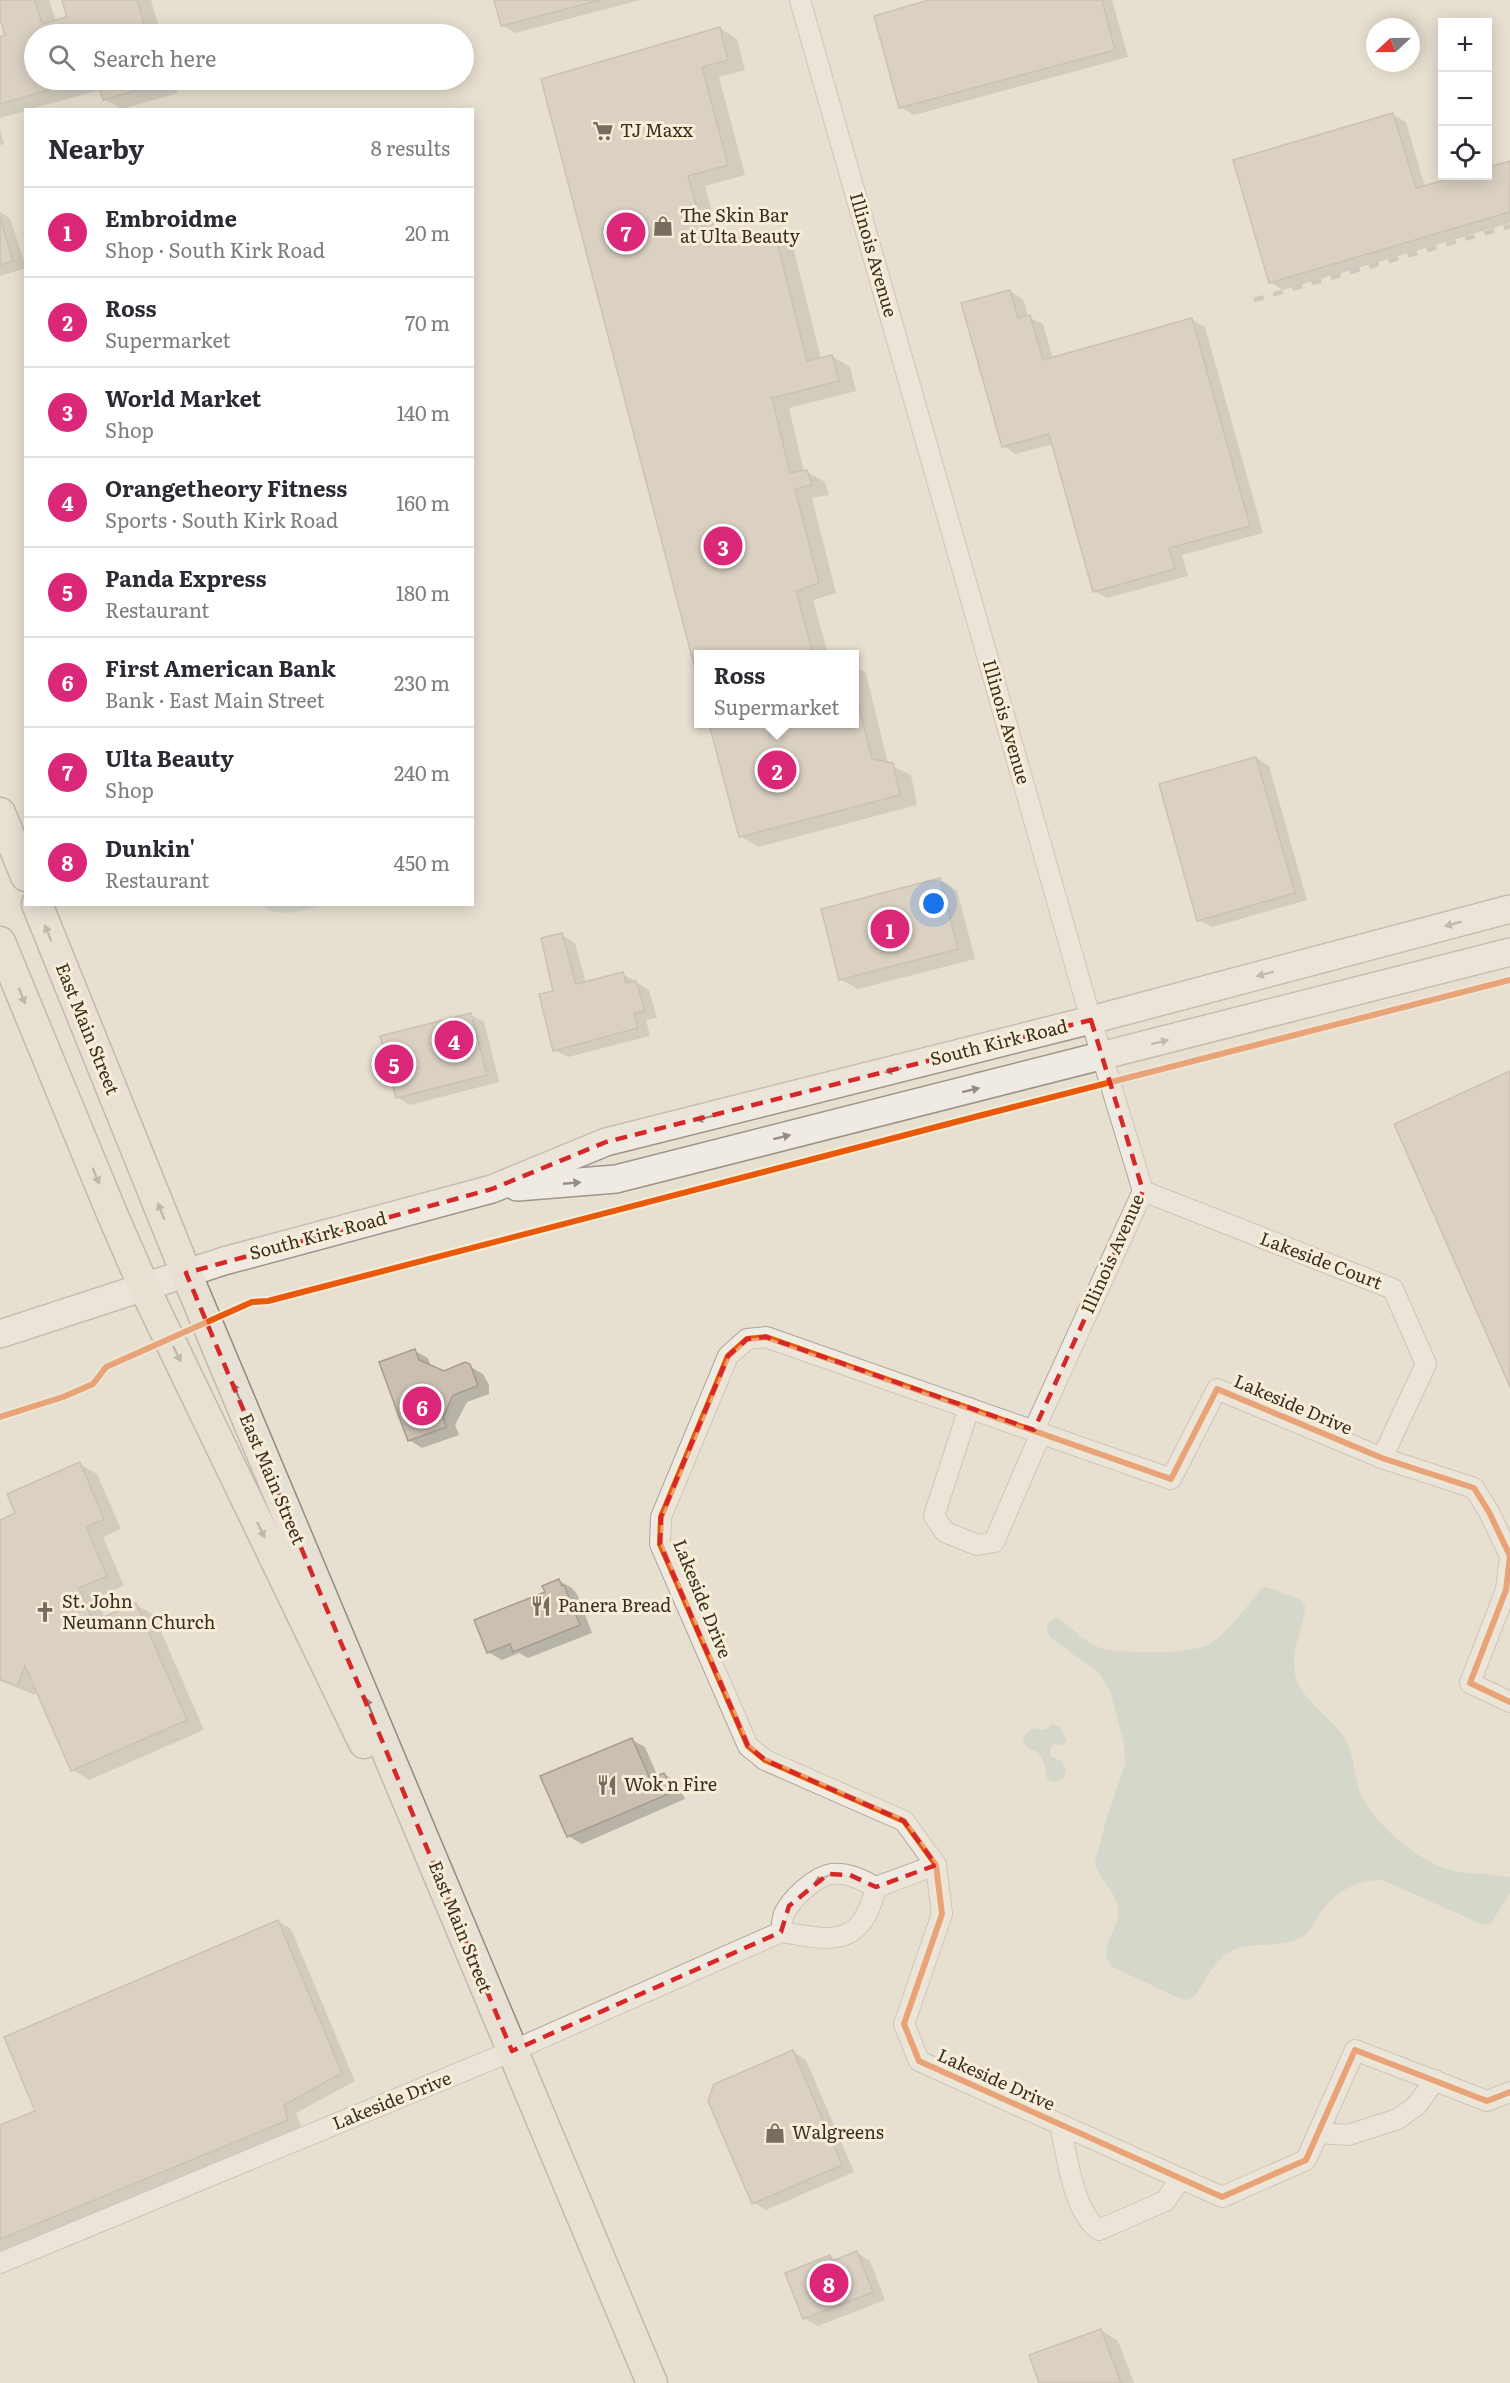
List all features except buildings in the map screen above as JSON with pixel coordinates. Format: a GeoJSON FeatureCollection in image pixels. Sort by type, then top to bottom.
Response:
{"type":"FeatureCollection","features":[{"type":"Feature","properties":{"kind":"main road"},"geometry":{"type":"LineString","coordinates":[[0,813],[24,871]]}},
{"type":"Feature","properties":{"kind":"main road","name":"East Main Street"},"geometry":{"type":"LineString","coordinates":[[38,906],[186,1273],[652,2383]]}},
{"type":"Feature","properties":{"kind":"main road","name":"South Kirk Road"},"geometry":{"type":"LineString","coordinates":[[0,1334],[186,1273],[492,1189],[606,1142],[1091,1020],[1510,909]]}},
{"type":"Feature","properties":{"kind":"main road","name":"East Main Street"},"geometry":{"type":"LineString","coordinates":[[0,942],[144,1287],[512,2051]]}},
{"type":"Feature","properties":{"kind":"main road","name":"South Kirk Road"},"geometry":{"type":"LineString","coordinates":[[492,1189],[616,1179],[1510,952]]}},
{"type":"Feature","properties":{"kind":"street","name":"Illinois Avenue"},"geometry":{"type":"LineString","coordinates":[[800,0],[1091,1020],[1143,1191],[1037,1432],[994,1542],[977,1545],[945,1532],[934,1516],[969,1408]]}},
{"type":"Feature","properties":{"kind":"street","name":"Lakeside Court"},"geometry":{"type":"LineString","coordinates":[[1143,1191],[1393,1289],[1426,1364],[1382,1458]]}},
{"type":"Feature","properties":{"kind":"street","name":"Lakeside Drive"},"geometry":{"type":"LineString","coordinates":[[1510,1702],[1470,1683],[1506,1590],[1510,1556],[1489,1512],[1474,1488],[1382,1458],[1217,1389],[1171,1479],[766,1337],[747,1339],[728,1356],[661,1517],[660,1544],[748,1746],[765,1760],[904,1821],[936,1865],[942,1914],[904,2024],[919,2061],[1222,2197],[1306,2160],[1355,2049],[1487,2102],[1510,2092]]}},
{"type":"Feature","properties":{"kind":"street"},"geometry":{"type":"LineString","coordinates":[[876,1887],[872,1905],[864,1921],[845,1935],[816,1938],[781,1932],[783,1916],[789,1906],[804,1890],[828,1874],[850,1875],[876,1887],[936,1865]]}},
{"type":"Feature","properties":{"kind":"street","name":"Lakeside Drive"},"geometry":{"type":"LineString","coordinates":[[0,2263],[512,2051],[781,1932]]}},
{"type":"Feature","properties":{"kind":"street"},"geometry":{"type":"LineString","coordinates":[[1318,2133],[1348,2135],[1398,2119],[1417,2105],[1435,2080]]}},
{"type":"Feature","properties":{"kind":"street"},"geometry":{"type":"LineString","coordinates":[[1060,2125],[1079,2204],[1090,2224],[1099,2230],[1165,2201],[1181,2179]]}},
{"type":"Feature","properties":{"kind":"highlighted area"},"geometry":{"type":"Polygon","coordinates":[[[1091,1020],[1143,1191],[1034,1430],[766,1337],[747,1339],[728,1356],[661,1517],[660,1544],[748,1746],[765,1760],[904,1821],[936,1865],[876,1887],[850,1875],[828,1874],[789,1906],[781,1932],[512,2051],[186,1273],[492,1189],[606,1142],[1091,1020]]]}},
{"type":"Feature","properties":{"kind":"shaded area"},"geometry":{"type":"Polygon","coordinates":[[[262,906],[320,906],[284,913],[268,910],[262,906]]]}},
{"type":"Feature","properties":{"kind":"shaded area"},"geometry":{"type":"Polygon","coordinates":[[[1267,1587],[1299,1599],[1305,1605],[1294,1659],[1296,1679],[1309,1699],[1342,1734],[1348,1744],[1359,1791],[1376,1818],[1398,1840],[1436,1865],[1462,1872],[1510,1877],[1510,1893],[1491,1923],[1484,1925],[1382,1880],[1363,1882],[1346,1889],[1332,1899],[1304,1936],[1287,1943],[1240,1948],[1225,1955],[1194,1997],[1187,2000],[1112,1967],[1108,1961],[1107,1948],[1117,1921],[1118,1907],[1095,1863],[1106,1820],[1125,1764],[1124,1744],[1110,1690],[1100,1674],[1051,1638],[1047,1632],[1047,1624],[1056,1617],[1093,1645],[1117,1651],[1188,1650],[1211,1643],[1238,1617],[1262,1588],[1267,1587]]]}},
{"type":"Feature","properties":{"kind":"shaded area"},"geometry":{"type":"Polygon","coordinates":[[[1053,1724],[1059,1726],[1067,1741],[1064,1745],[1054,1744],[1050,1748],[1051,1756],[1062,1762],[1066,1769],[1064,1777],[1056,1782],[1048,1780],[1041,1756],[1026,1746],[1023,1737],[1032,1728],[1044,1730],[1053,1724]]]}},
{"type":"Feature","properties":{"kind":"railway"},"geometry":{"type":"LineString","coordinates":[[1254,300],[1510,226]]}},
{"type":"Feature","properties":{"kind":"cycle path"},"geometry":{"type":"LineString","coordinates":[[0,1417],[63,1397],[93,1384],[106,1367],[252,1302],[268,1301],[1510,980]]}},
{"type":"Feature","properties":{"kind":"cycle path"},"geometry":{"type":"LineString","coordinates":[[1510,1702],[1470,1683],[1506,1590],[1510,1556],[1489,1512],[1474,1488],[1382,1458],[1217,1389],[1171,1479],[766,1337],[747,1339],[728,1356],[661,1517],[660,1544],[748,1746],[765,1760],[904,1821],[936,1865],[942,1914],[904,2024],[919,2061],[1222,2197],[1306,2160],[1355,2050],[1487,2101],[1510,2092]]}},
{"type":"Feature","properties":{"kind":"place","name":"TJ Maxx"},"geometry":{"type":"Point","coordinates":[603,131]}},
{"type":"Feature","properties":{"kind":"place","name":"The Skin Bar at Ulta Beauty"},"geometry":{"type":"Point","coordinates":[663,226]}},
{"type":"Feature","properties":{"kind":"place","name":"Ulta Beauty"},"geometry":{"type":"Point","coordinates":[626,232]}},
{"type":"Feature","properties":{"kind":"place","name":"World Market"},"geometry":{"type":"Point","coordinates":[723,546]}},
{"type":"Feature","properties":{"kind":"place","name":"Ross"},"geometry":{"type":"Point","coordinates":[777,770]}},
{"type":"Feature","properties":{"kind":"place","name":"Embroidme"},"geometry":{"type":"Point","coordinates":[890,929]}},
{"type":"Feature","properties":{"kind":"place","name":"Orangetheory Fitness"},"geometry":{"type":"Point","coordinates":[454,1040]}},
{"type":"Feature","properties":{"kind":"place","name":"Panda Express"},"geometry":{"type":"Point","coordinates":[394,1064]}},
{"type":"Feature","properties":{"kind":"place","name":"First American Bank"},"geometry":{"type":"Point","coordinates":[422,1406]}},
{"type":"Feature","properties":{"kind":"place","name":"Panera Bread"},"geometry":{"type":"Point","coordinates":[541,1606]}},
{"type":"Feature","properties":{"kind":"place","name":"St. John Neumann Church"},"geometry":{"type":"Point","coordinates":[45,1612]}},
{"type":"Feature","properties":{"kind":"place","name":"Wok n Fire"},"geometry":{"type":"Point","coordinates":[607,1785]}},
{"type":"Feature","properties":{"kind":"place","name":"Walgreens"},"geometry":{"type":"Point","coordinates":[775,2133]}},
{"type":"Feature","properties":{"kind":"place","name":"Dunkin'"},"geometry":{"type":"Point","coordinates":[829,2283]}}]}
